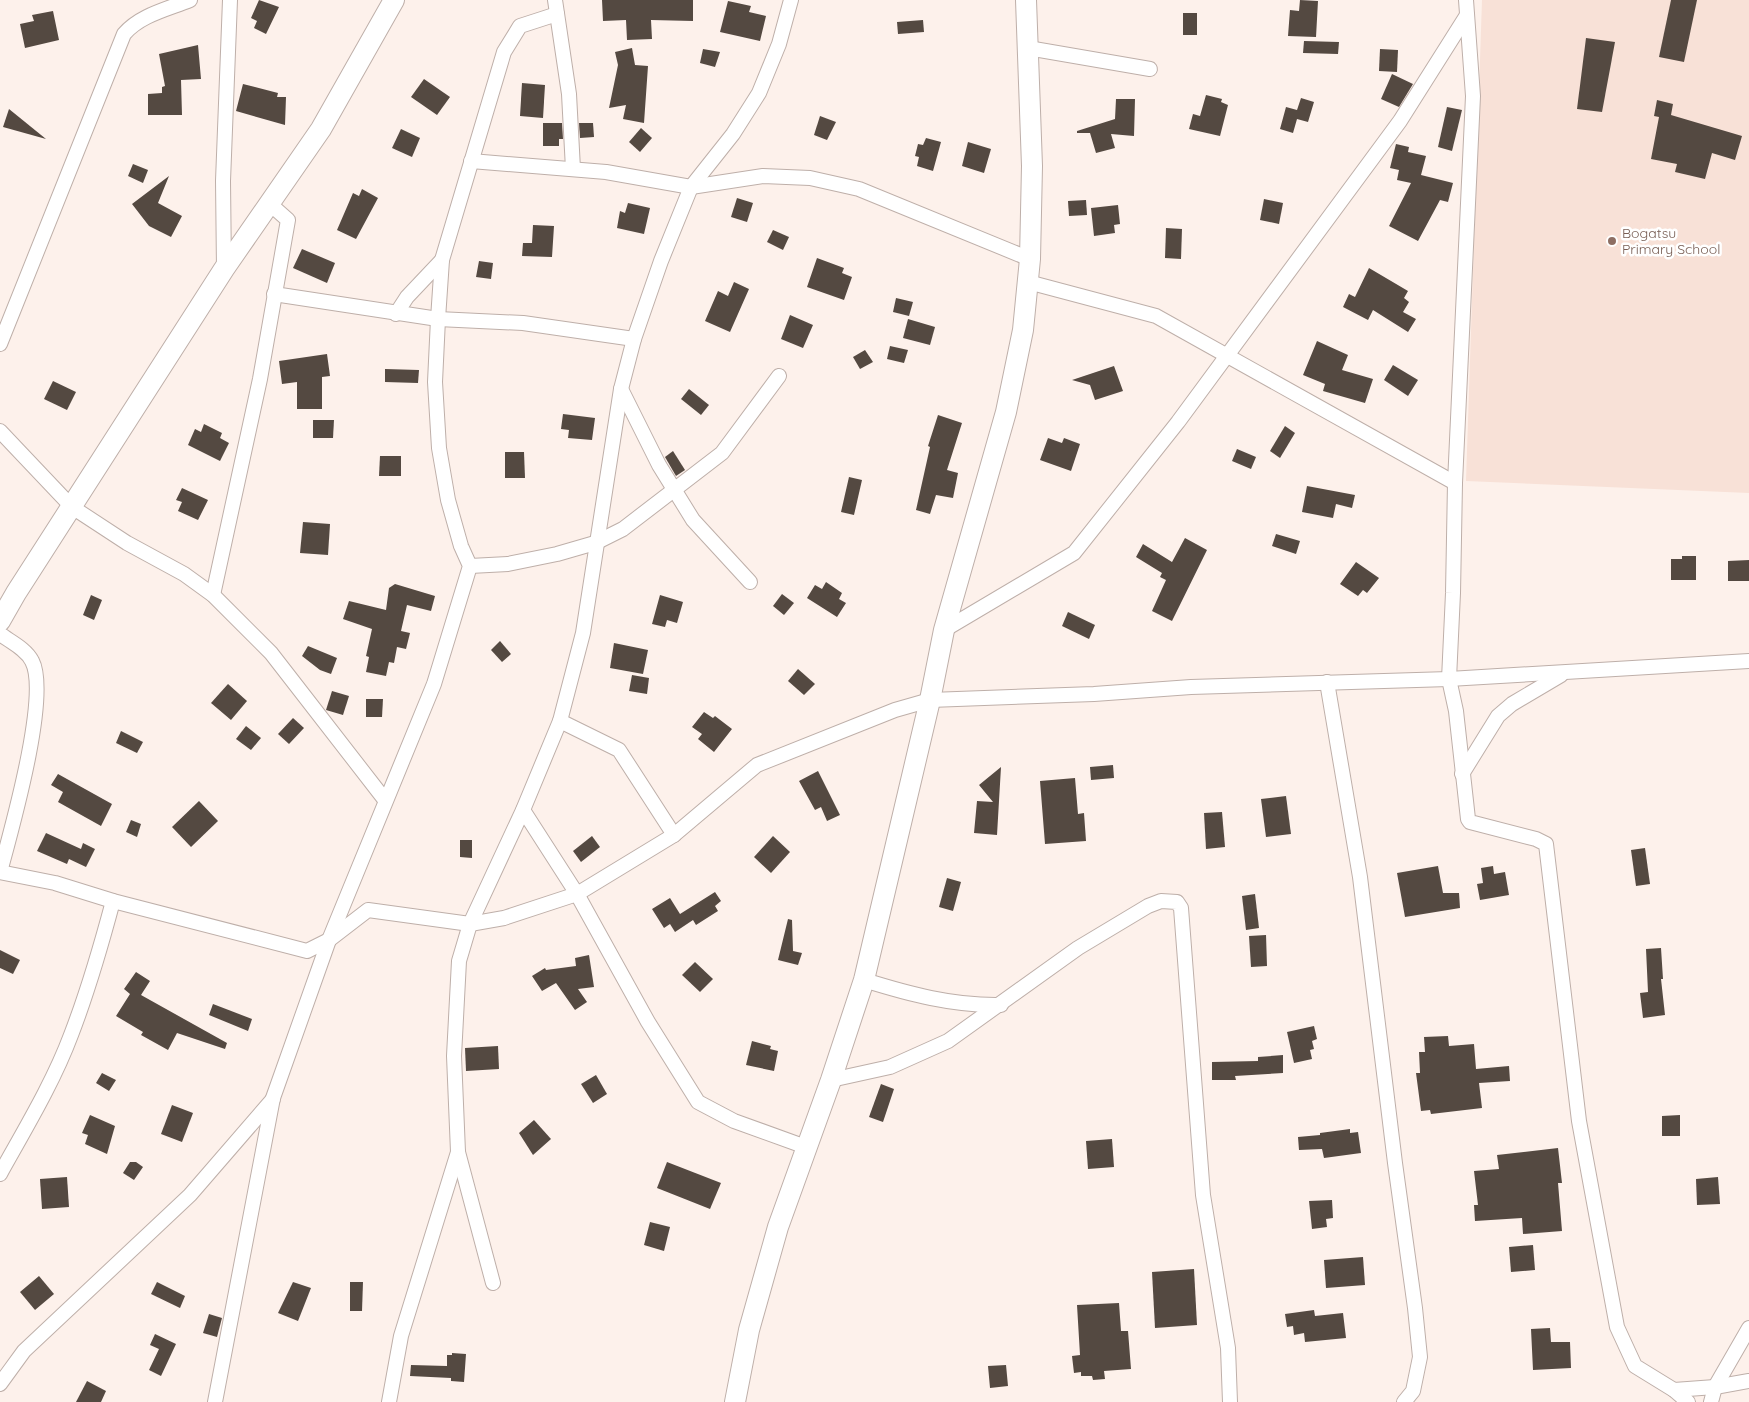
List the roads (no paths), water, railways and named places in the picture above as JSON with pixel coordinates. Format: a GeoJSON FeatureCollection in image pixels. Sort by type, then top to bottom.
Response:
{"type":"FeatureCollection","features":[{"type":"Feature","properties":{"kind":"street"},"geometry":{"type":"LineString","coordinates":[[0,344],[124,34],[131,25],[190,0]]}},
{"type":"Feature","properties":{"kind":"street"},"geometry":{"type":"LineString","coordinates":[[224,270],[223,191],[230,0]]}},
{"type":"Feature","properties":{"kind":"street"},"geometry":{"type":"LineString","coordinates":[[0,621],[224,270],[321,129],[394,0]]}},
{"type":"Feature","properties":{"kind":"street"},"geometry":{"type":"LineString","coordinates":[[494,1282],[458,1152],[454,1056],[458,971],[470,924],[523,810],[560,721],[583,633],[595,543],[621,388],[634,339],[661,261],[691,187],[733,134],[759,93],[779,44],[790,0]]}},
{"type":"Feature","properties":{"kind":"street"},"geometry":{"type":"LineString","coordinates":[[735,1402],[749,1330],[772,1246],[864,980],[930,700],[944,630],[1006,412],[1023,330],[1030,259],[1032,166],[1026,0]]}},
{"type":"Feature","properties":{"kind":"street"},"geometry":{"type":"LineString","coordinates":[[1466,0],[1473,96],[1454,483],[1454,593],[1449,679],[1458,727],[1468,818],[1470,822],[1536,839],[1546,844],[1579,1122],[1617,1327],[1635,1366],[1674,1390],[1688,1402]]}},
{"type":"Feature","properties":{"kind":"street"},"geometry":{"type":"LineString","coordinates":[[215,1402],[273,1098],[329,940],[434,684],[470,566],[461,546],[448,500],[439,448],[435,382],[442,260],[504,52],[520,26],[556,7],[569,94],[573,169]]}},
{"type":"Feature","properties":{"kind":"street"},"geometry":{"type":"LineString","coordinates":[[944,630],[1074,553],[1178,422],[1400,121],[1467,15]]}},
{"type":"Feature","properties":{"kind":"street"},"geometry":{"type":"LineString","coordinates":[[1028,48],[1150,69]]}},
{"type":"Feature","properties":{"kind":"street"},"geometry":{"type":"LineString","coordinates":[[471,161],[573,169],[652,178],[691,187],[763,176],[810,178],[859,189],[1030,259]]}},
{"type":"Feature","properties":{"kind":"street"},"geometry":{"type":"LineString","coordinates":[[213,595],[260,380],[288,220],[270,204]]}},
{"type":"Feature","properties":{"kind":"street"},"geometry":{"type":"LineString","coordinates":[[396,314],[408,297],[442,260]]}},
{"type":"Feature","properties":{"kind":"street"},"geometry":{"type":"LineString","coordinates":[[1028,282],[1156,316],[1454,483]]}},
{"type":"Feature","properties":{"kind":"street"},"geometry":{"type":"LineString","coordinates":[[274,294],[396,314],[438,319],[523,323],[634,339]]}},
{"type":"Feature","properties":{"kind":"street"},"geometry":{"type":"LineString","coordinates":[[470,566],[508,564],[595,543],[623,529],[722,453],[779,376]]}},
{"type":"Feature","properties":{"kind":"street"},"geometry":{"type":"LineString","coordinates":[[621,388],[674,491],[693,520],[750,582]]}},
{"type":"Feature","properties":{"kind":"street"},"geometry":{"type":"LineString","coordinates":[[0,432],[72,506],[113,535],[184,574],[213,595],[271,653],[385,800]]}},
{"type":"Feature","properties":{"kind":"street"},"geometry":{"type":"LineString","coordinates":[[0,634],[26,653],[32,660],[36,672],[37,687],[26,770],[0,872],[55,883],[113,901],[301,951],[307,951],[329,940],[368,910],[373,909],[470,924],[504,918],[577,894],[674,835],[757,765],[895,710],[930,700],[1327,682],[1449,679],[1749,661]]}},
{"type":"Feature","properties":{"kind":"street"},"geometry":{"type":"LineString","coordinates":[[1462,774],[1498,716],[1512,704],[1566,673]]}},
{"type":"Feature","properties":{"kind":"street"},"geometry":{"type":"LineString","coordinates":[[1327,682],[1360,878],[1415,1308],[1420,1357],[1413,1392],[1404,1402]]}},
{"type":"Feature","properties":{"kind":"street"},"geometry":{"type":"LineString","coordinates":[[560,721],[619,750],[674,835]]}},
{"type":"Feature","properties":{"kind":"street"},"geometry":{"type":"LineString","coordinates":[[523,810],[577,894],[648,1022],[698,1102],[734,1121],[806,1147]]}},
{"type":"Feature","properties":{"kind":"street"},"geometry":{"type":"LineString","coordinates":[[0,1174],[25,1130],[70,1037],[95,968],[113,901]]}},
{"type":"Feature","properties":{"kind":"street"},"geometry":{"type":"LineString","coordinates":[[831,1080],[890,1067],[948,1041],[1001,1005],[1078,948],[1148,906],[1161,901],[1177,902],[1181,908],[1203,1195],[1228,1348],[1230,1402]]}},
{"type":"Feature","properties":{"kind":"street"},"geometry":{"type":"LineString","coordinates":[[864,980],[928,998],[974,1006],[1001,1005]]}},
{"type":"Feature","properties":{"kind":"street"},"geometry":{"type":"LineString","coordinates":[[0,1384],[24,1352],[190,1194],[273,1098]]}},
{"type":"Feature","properties":{"kind":"street"},"geometry":{"type":"LineString","coordinates":[[389,1402],[401,1336],[458,1152]]}},
{"type":"Feature","properties":{"kind":"street"},"geometry":{"type":"LineString","coordinates":[[1711,1402],[1715,1387],[1749,1328]]}},
{"type":"Feature","properties":{"kind":"street"},"geometry":{"type":"LineString","coordinates":[[1674,1390],[1749,1382]]}},
{"type":"Feature","properties":{"kind":"place","name":"Bogatsu Primary School"},"geometry":{"type":"Point","coordinates":[1612,241]}}]}
